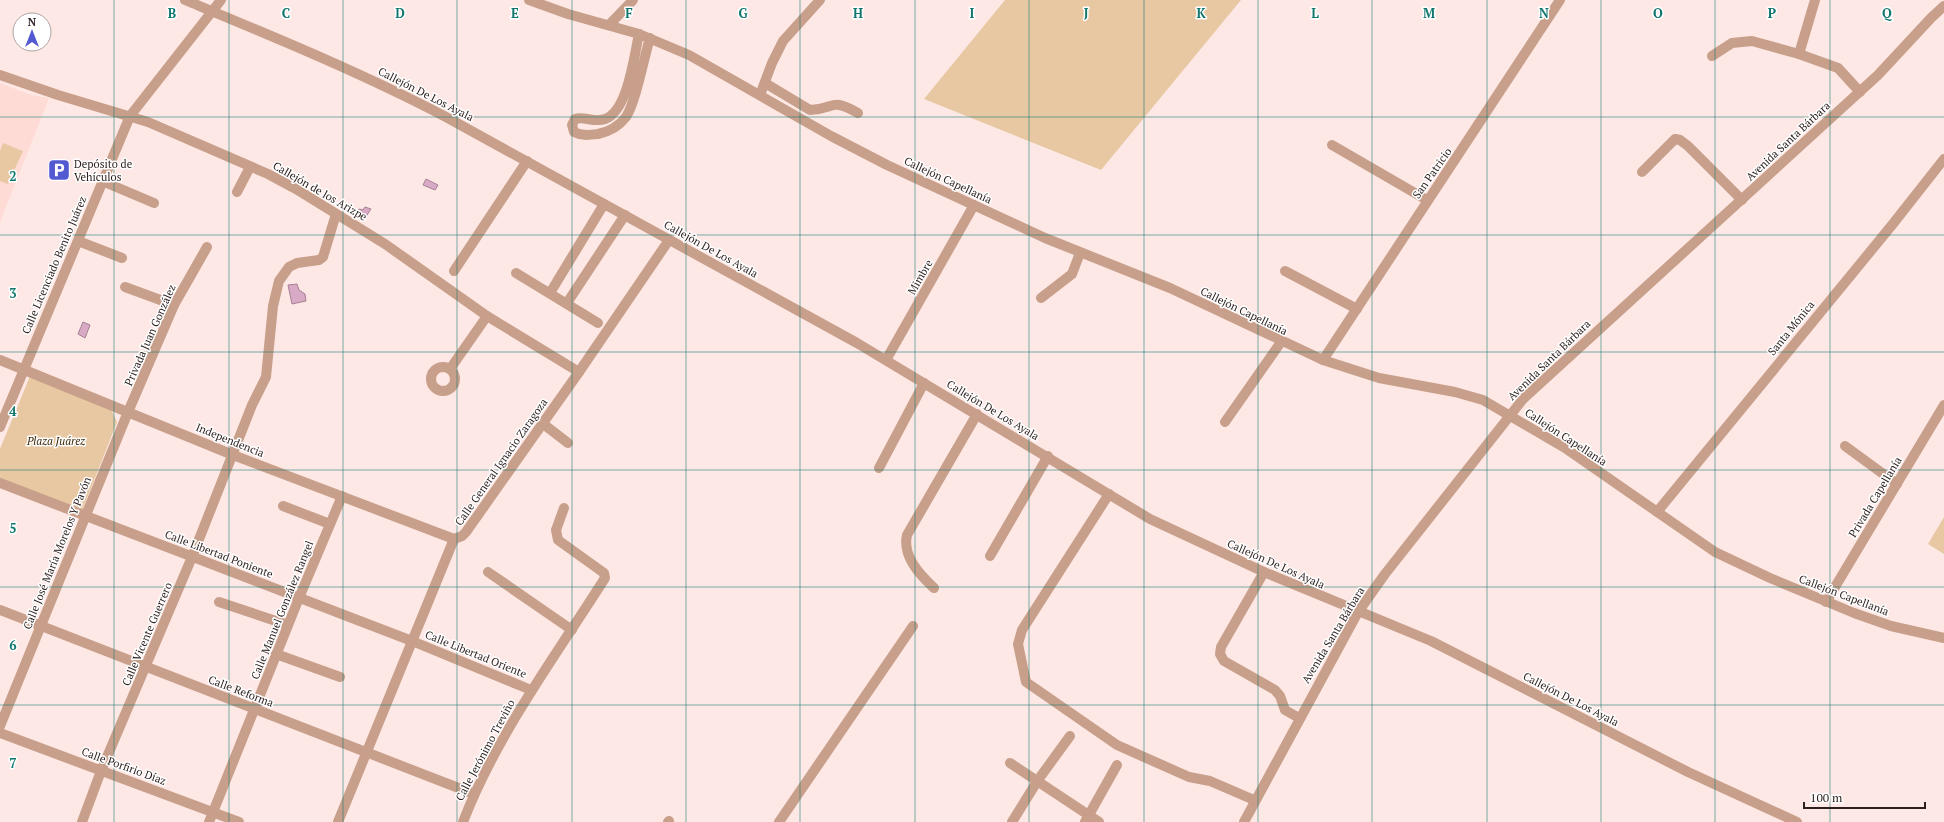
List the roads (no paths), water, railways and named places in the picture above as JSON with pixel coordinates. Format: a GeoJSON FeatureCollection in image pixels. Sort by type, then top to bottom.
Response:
{"type":"FeatureCollection","features":[{"type":"Feature","properties":{"kind":"street","name":"Callejón De Los Ayala"},"geometry":{"type":"LineString","coordinates":[[185,0],[325,58],[394,90],[527,161],[886,360],[1176,533],[1453,652],[1688,772],[1797,822]]}},
{"type":"Feature","properties":{"kind":"street","name":"Calle Licenciado Benito Juárez"},"geometry":{"type":"LineString","coordinates":[[0,427],[130,116],[221,0]]}},
{"type":"Feature","properties":{"kind":"street","name":"Callejón Capellanía"},"geometry":{"type":"LineString","coordinates":[[529,0],[568,14],[639,34],[689,55],[886,165],[1080,253],[1170,288],[1281,342],[1323,360],[1379,378],[1470,395],[1510,415],[1582,460],[1715,552],[1763,575],[1826,602],[1891,626],[1944,638]]}},
{"type":"Feature","properties":{"kind":"street"},"geometry":{"type":"LineString","coordinates":[[609,25],[633,0]]}},
{"type":"Feature","properties":{"kind":"street"},"geometry":{"type":"LineString","coordinates":[[760,95],[772,63],[783,42],[820,0]]}},
{"type":"Feature","properties":{"kind":"street","name":"San Patricio"},"geometry":{"type":"LineString","coordinates":[[1323,360],[1560,0]]}},
{"type":"Feature","properties":{"kind":"street"},"geometry":{"type":"LineString","coordinates":[[1799,54],[1815,0]]}},
{"type":"Feature","properties":{"kind":"street","name":"Avenida Santa Bárbara"},"geometry":{"type":"LineString","coordinates":[[1244,822],[1254,800],[1358,612],[1385,574],[1523,399],[1860,92],[1944,6]]}},
{"type":"Feature","properties":{"kind":"street"},"geometry":{"type":"LineString","coordinates":[[639,34],[637,66],[628,112],[620,124],[600,134],[579,135],[574,132],[572,125],[575,120],[581,118],[598,121],[608,118],[616,112],[625,94],[637,66],[650,38]]}},
{"type":"Feature","properties":{"kind":"street"},"geometry":{"type":"LineString","coordinates":[[1712,56],[1732,43],[1752,41],[1799,54],[1838,68],[1860,92]]}},
{"type":"Feature","properties":{"kind":"street","name":"Callejón de los Arizpe"},"geometry":{"type":"LineString","coordinates":[[0,75],[58,95],[130,116],[206,146],[296,189],[385,244],[487,316],[579,372]]}},
{"type":"Feature","properties":{"kind":"street"},"geometry":{"type":"LineString","coordinates":[[765,82],[810,110],[837,103],[844,105],[858,113]]}},
{"type":"Feature","properties":{"kind":"street"},"geometry":{"type":"LineString","coordinates":[[1642,172],[1675,139],[1678,139],[1688,146],[1742,200]]}},
{"type":"Feature","properties":{"kind":"street"},"geometry":{"type":"LineString","coordinates":[[1332,145],[1427,200]]}},
{"type":"Feature","properties":{"kind":"street","name":"Santa Mónica"},"geometry":{"type":"LineString","coordinates":[[1657,512],[1944,159]]}},
{"type":"Feature","properties":{"kind":"street"},"geometry":{"type":"LineString","coordinates":[[454,270],[527,161]]}},
{"type":"Feature","properties":{"kind":"street"},"geometry":{"type":"LineString","coordinates":[[237,192],[250,167]]}},
{"type":"Feature","properties":{"kind":"street"},"geometry":{"type":"LineString","coordinates":[[102,181],[154,203]]}},
{"type":"Feature","properties":{"kind":"street"},"geometry":{"type":"LineString","coordinates":[[550,293],[604,204]]}},
{"type":"Feature","properties":{"kind":"street","name":"Mimbre"},"geometry":{"type":"LineString","coordinates":[[886,360],[974,205]]}},
{"type":"Feature","properties":{"kind":"street","name":"Calle Vicente Guerrero"},"geometry":{"type":"LineString","coordinates":[[82,822],[101,770],[192,557],[252,405],[266,377],[273,306],[279,281],[290,267],[297,263],[319,260],[323,257],[336,214]]}},
{"type":"Feature","properties":{"kind":"street"},"geometry":{"type":"LineString","coordinates":[[566,303],[626,215]]}},
{"type":"Feature","properties":{"kind":"street","name":"Calle General Ignacio Zaragoza"},"geometry":{"type":"LineString","coordinates":[[338,822],[454,539],[462,536],[466,532],[579,372],[668,240]]}},
{"type":"Feature","properties":{"kind":"street"},"geometry":{"type":"LineString","coordinates":[[78,241],[122,258]]}},
{"type":"Feature","properties":{"kind":"street","name":"Privada Juan González"},"geometry":{"type":"LineString","coordinates":[[128,412],[174,305],[207,247]]}},
{"type":"Feature","properties":{"kind":"street"},"geometry":{"type":"LineString","coordinates":[[1041,298],[1072,274],[1080,253]]}},
{"type":"Feature","properties":{"kind":"street"},"geometry":{"type":"LineString","coordinates":[[1285,271],[1357,308]]}},
{"type":"Feature","properties":{"kind":"street"},"geometry":{"type":"LineString","coordinates":[[516,273],[598,323]]}},
{"type":"Feature","properties":{"kind":"street"},"geometry":{"type":"LineString","coordinates":[[125,287],[174,305]]}},
{"type":"Feature","properties":{"kind":"street"},"geometry":{"type":"LineString","coordinates":[[450,369],[487,316]]}},
{"type":"Feature","properties":{"kind":"street"},"geometry":{"type":"LineString","coordinates":[[1225,422],[1281,342]]}},
{"type":"Feature","properties":{"kind":"street","name":"Independencia"},"geometry":{"type":"LineString","coordinates":[[0,360],[233,454],[454,539]]}},
{"type":"Feature","properties":{"kind":"street"},"geometry":{"type":"LineString","coordinates":[[879,468],[924,383]]}},
{"type":"Feature","properties":{"kind":"street","name":"Privada Capellanía"},"geometry":{"type":"LineString","coordinates":[[1826,602],[1944,405]]}},
{"type":"Feature","properties":{"kind":"street","name":"Calle José María Morelos Y Pavón"},"geometry":{"type":"LineString","coordinates":[[0,726],[128,412]]}},
{"type":"Feature","properties":{"kind":"street"},"geometry":{"type":"LineString","coordinates":[[934,588],[922,578],[913,565],[906,543],[907,535],[977,414]]}},
{"type":"Feature","properties":{"kind":"street"},"geometry":{"type":"LineString","coordinates":[[542,423],[568,443]]}},
{"type":"Feature","properties":{"kind":"street"},"geometry":{"type":"LineString","coordinates":[[1846,446],[1897,484]]}},
{"type":"Feature","properties":{"kind":"street"},"geometry":{"type":"LineString","coordinates":[[990,556],[1048,456]]}},
{"type":"Feature","properties":{"kind":"street","name":"Calle Libertad Poniente"},"geometry":{"type":"LineString","coordinates":[[0,484],[412,641]]}},
{"type":"Feature","properties":{"kind":"street"},"geometry":{"type":"LineString","coordinates":[[1109,494],[1022,630],[1018,644],[1026,682],[1117,745],[1189,777],[1210,781],[1254,800]]}},
{"type":"Feature","properties":{"kind":"street","name":"Calle Manuel González Rangel"},"geometry":{"type":"LineString","coordinates":[[211,817],[276,654],[342,496]]}},
{"type":"Feature","properties":{"kind":"street"},"geometry":{"type":"LineString","coordinates":[[283,506],[330,524]]}},
{"type":"Feature","properties":{"kind":"street","name":"Calle Jerónimo Treviño"},"geometry":{"type":"LineString","coordinates":[[463,822],[474,794],[531,690],[572,630],[606,576],[558,540],[556,530],[564,508]]}},
{"type":"Feature","properties":{"kind":"street"},"geometry":{"type":"LineString","coordinates":[[488,572],[572,630]]}},
{"type":"Feature","properties":{"kind":"street"},"geometry":{"type":"LineString","coordinates":[[1264,572],[1221,646],[1220,654],[1224,661],[1275,690],[1280,696],[1284,710],[1299,718]]}},
{"type":"Feature","properties":{"kind":"street"},"geometry":{"type":"LineString","coordinates":[[220,602],[288,625]]}},
{"type":"Feature","properties":{"kind":"street","name":"Calle Reforma"},"geometry":{"type":"LineString","coordinates":[[0,610],[474,794]]}},
{"type":"Feature","properties":{"kind":"street"},"geometry":{"type":"LineString","coordinates":[[779,822],[913,626]]}},
{"type":"Feature","properties":{"kind":"street","name":"Calle Libertad Oriente"},"geometry":{"type":"LineString","coordinates":[[412,641],[531,690]]}},
{"type":"Feature","properties":{"kind":"street"},"geometry":{"type":"LineString","coordinates":[[276,654],[340,677]]}},
{"type":"Feature","properties":{"kind":"street","name":"Calle Porfirio Díaz"},"geometry":{"type":"LineString","coordinates":[[0,733],[101,770],[211,817],[239,822]]}},
{"type":"Feature","properties":{"kind":"street"},"geometry":{"type":"LineString","coordinates":[[1012,822],[1038,780],[1070,736]]}},
{"type":"Feature","properties":{"kind":"street"},"geometry":{"type":"LineString","coordinates":[[1010,762],[1038,780],[1087,819],[1099,822]]}},
{"type":"Feature","properties":{"kind":"street"},"geometry":{"type":"LineString","coordinates":[[1087,819],[1117,765]]}},
{"type":"Feature","properties":{"kind":"place","name":"Depósito de Vehículos"},"geometry":{"type":"Point","coordinates":[59,170]}},
{"type":"Feature","properties":{"kind":"park label","name":"Plaza Juárez"},"geometry":{"type":"Point","coordinates":[56,441]}}]}
